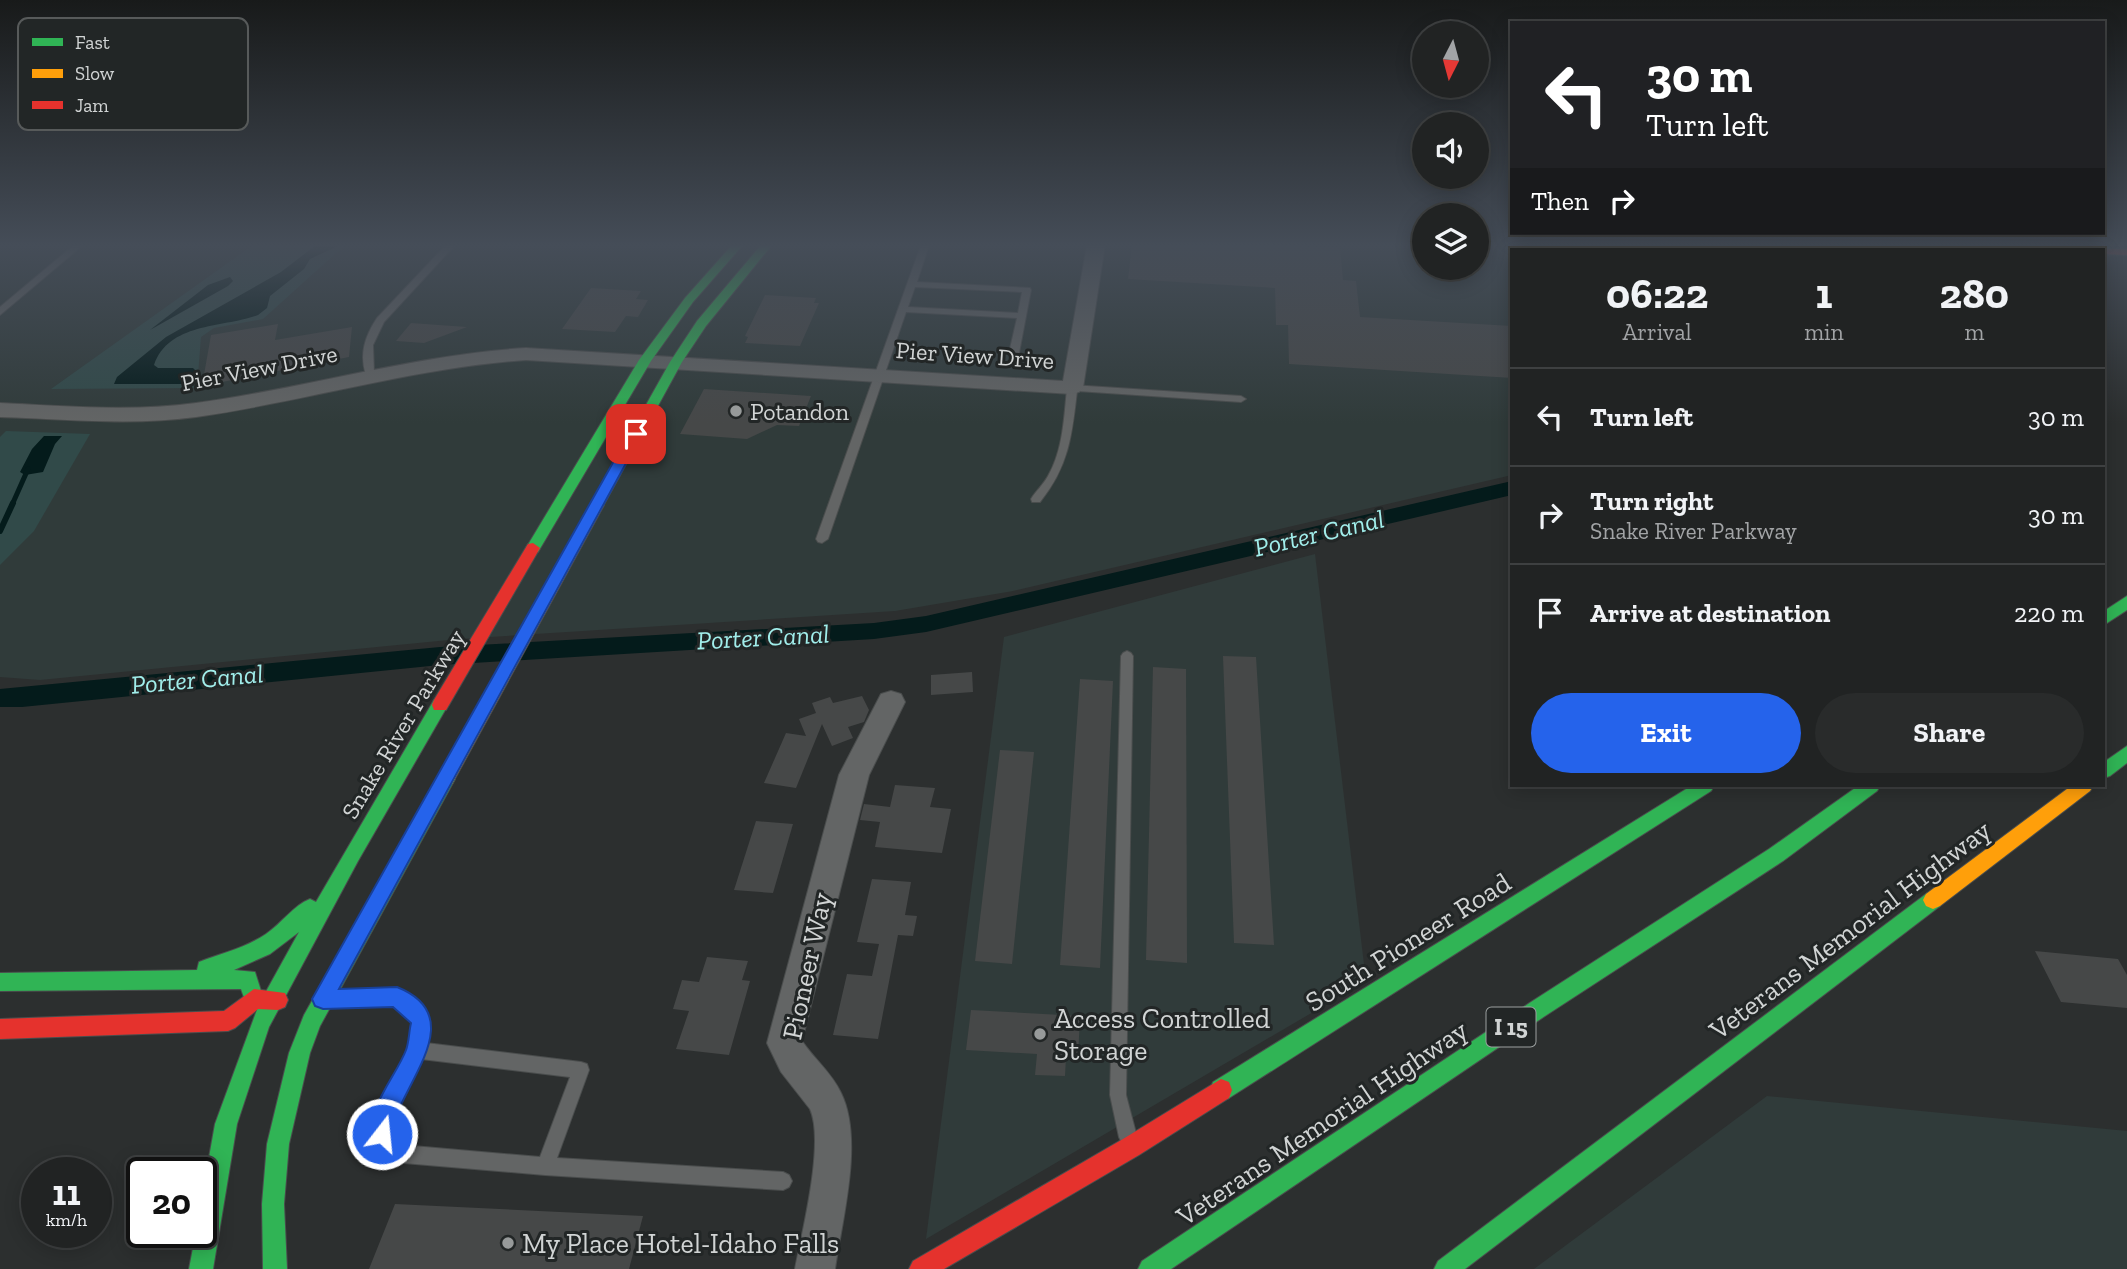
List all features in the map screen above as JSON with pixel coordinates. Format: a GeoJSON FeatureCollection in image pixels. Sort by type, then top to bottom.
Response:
{"type":"FeatureCollection","features":[{"type":"Feature","properties":{"kind":"main road","name":"Snake River Parkway"},"geometry":{"type":"LineString","coordinates":[[201,1269],[226,1124],[260,1023],[351,855],[461,669],[645,360],[686,304]]}},
{"type":"Feature","properties":{"kind":"main road"},"geometry":{"type":"LineString","coordinates":[[275,1269],[270,1187],[278,1123],[311,1000],[506,666],[676,362],[718,304]]}},
{"type":"Feature","properties":{"kind":"main road"},"geometry":{"type":"LineString","coordinates":[[2105,618],[2127,602]]}},
{"type":"Feature","properties":{"kind":"main road"},"geometry":{"type":"LineString","coordinates":[[2105,770],[2127,753]]}},
{"type":"Feature","properties":{"kind":"main road","name":"South Pioneer Road"},"geometry":{"type":"LineString","coordinates":[[921,1269],[1131,1147],[1703,787]]}},
{"type":"Feature","properties":{"kind":"main road","name":"Veterans Memorial Highway"},"geometry":{"type":"LineString","coordinates":[[1150,1269],[1538,1009],[1776,855],[1870,787]]}},
{"type":"Feature","properties":{"kind":"main road","name":"Veterans Memorial Highway"},"geometry":{"type":"LineString","coordinates":[[1446,1269],[2083,787]]}},
{"type":"Feature","properties":{"kind":"main road"},"geometry":{"type":"LineString","coordinates":[[145,980],[235,963],[266,949],[297,924],[351,855]]}},
{"type":"Feature","properties":{"kind":"main road"},"geometry":{"type":"LineString","coordinates":[[0,982],[248,979],[254,999]]}},
{"type":"Feature","properties":{"kind":"main road"},"geometry":{"type":"LineString","coordinates":[[0,1029],[228,1021],[254,999],[311,1000]]}},
{"type":"Feature","properties":{"kind":"street"},"geometry":{"type":"LineString","coordinates":[[1072,388],[1086,304]]}},
{"type":"Feature","properties":{"kind":"street","name":"Pier View Drive"},"geometry":{"type":"LineString","coordinates":[[0,410],[140,413],[193,410],[255,400],[369,373],[492,355],[526,354],[1072,388]]}},
{"type":"Feature","properties":{"kind":"street","name":"Pioneer Way"},"geometry":{"type":"LineString","coordinates":[[815,1269],[834,1134],[829,1105],[792,1060],[784,1043],[853,775],[891,702]]}},
{"type":"Feature","properties":{"kind":"lane"},"geometry":{"type":"LineString","coordinates":[[369,373],[366,344],[380,320],[395,304]]}},
{"type":"Feature","properties":{"kind":"lane"},"geometry":{"type":"LineString","coordinates":[[822,539],[904,304]]}},
{"type":"Feature","properties":{"kind":"lane"},"geometry":{"type":"LineString","coordinates":[[1014,353],[1024,304]]}},
{"type":"Feature","properties":{"kind":"lane"},"geometry":{"type":"LineString","coordinates":[[902,309],[1021,316]]}},
{"type":"Feature","properties":{"kind":"lane"},"geometry":{"type":"LineString","coordinates":[[1035,499],[1056,474],[1062,461],[1072,388],[1241,399]]}},
{"type":"Feature","properties":{"kind":"lane"},"geometry":{"type":"LineString","coordinates":[[1127,656],[1118,1095],[1131,1147]]}},
{"type":"Feature","properties":{"kind":"lane"},"geometry":{"type":"LineString","coordinates":[[311,1000],[397,997],[421,1019],[417,1050],[385,1116],[380,1152],[545,1166],[783,1181]]}},
{"type":"Feature","properties":{"kind":"lane"},"geometry":{"type":"LineString","coordinates":[[417,1050],[581,1070],[545,1166]]}},
{"type":"Feature","properties":{"kind":"shaded area"},"geometry":{"type":"Polygon","coordinates":[[[0,304],[1510,304],[1510,475],[1013,591],[895,611],[459,639],[40,680],[0,677],[0,304]]]}},
{"type":"Feature","properties":{"kind":"shaded area"},"geometry":{"type":"Polygon","coordinates":[[[170,304],[279,304],[263,319],[214,328],[201,337],[197,388],[51,389],[170,304]]]}},
{"type":"Feature","properties":{"kind":"shaded area"},"geometry":{"type":"Polygon","coordinates":[[[183,304],[196,304],[150,330],[183,304]]]}},
{"type":"Feature","properties":{"kind":"shaded area"},"geometry":{"type":"Polygon","coordinates":[[[224,304],[268,304],[258,315],[184,334],[161,351],[154,365],[158,368],[193,368],[197,372],[195,378],[186,384],[114,384],[117,377],[166,337],[224,304]]]}},
{"type":"Feature","properties":{"kind":"shaded area"},"geometry":{"type":"Polygon","coordinates":[[[6,431],[90,434],[34,531],[0,565],[0,437],[6,431]]]}},
{"type":"Feature","properties":{"kind":"shaded area"},"geometry":{"type":"Polygon","coordinates":[[[44,436],[62,436],[55,444],[43,472],[25,475],[20,472],[32,449],[44,436]]]}},
{"type":"Feature","properties":{"kind":"shaded area"},"geometry":{"type":"Polygon","coordinates":[[[1315,554],[1366,981],[926,1239],[1004,637],[1315,554]]]}},
{"type":"Feature","properties":{"kind":"shaded area"},"geometry":{"type":"Polygon","coordinates":[[[1767,1096],[2127,1131],[2127,1269],[1534,1269],[1767,1096]]]}},
{"type":"Feature","properties":{"kind":"building"},"geometry":{"type":"Polygon","coordinates":[[[580,304],[646,304],[638,317],[626,316],[615,332],[562,329],[580,304]]]}},
{"type":"Feature","properties":{"kind":"building"},"geometry":{"type":"Polygon","coordinates":[[[761,304],[818,304],[800,346],[745,343],[748,337],[745,336],[761,304]]]}},
{"type":"Feature","properties":{"kind":"building"},"geometry":{"type":"Polygon","coordinates":[[[1275,304],[1359,304],[1360,317],[1510,326],[1510,378],[1289,364],[1288,325],[1276,325],[1275,304]]]}},
{"type":"Feature","properties":{"kind":"building"},"geometry":{"type":"Polygon","coordinates":[[[411,323],[467,327],[424,343],[396,341],[411,323]]]}},
{"type":"Feature","properties":{"kind":"building"},"geometry":{"type":"Polygon","coordinates":[[[278,324],[275,340],[352,327],[349,357],[202,386],[211,335],[278,324]]]}},
{"type":"Feature","properties":{"kind":"building"},"geometry":{"type":"Polygon","coordinates":[[[704,389],[811,396],[799,426],[777,425],[747,439],[680,434],[704,389]]]}},
{"type":"Feature","properties":{"kind":"building"},"geometry":{"type":"Polygon","coordinates":[[[1223,656],[1256,657],[1274,945],[1234,943],[1223,656]]]}},
{"type":"Feature","properties":{"kind":"building"},"geometry":{"type":"Polygon","coordinates":[[[1153,667],[1186,669],[1187,963],[1146,960],[1153,667]]]}},
{"type":"Feature","properties":{"kind":"building"},"geometry":{"type":"Polygon","coordinates":[[[972,672],[973,692],[931,695],[931,675],[972,672]]]}},
{"type":"Feature","properties":{"kind":"building"},"geometry":{"type":"Polygon","coordinates":[[[1080,679],[1113,681],[1100,968],[1060,965],[1080,679]]]}},
{"type":"Feature","properties":{"kind":"building"},"geometry":{"type":"Polygon","coordinates":[[[862,696],[869,710],[864,722],[848,727],[853,738],[832,746],[822,724],[796,788],[764,783],[786,733],[806,736],[799,719],[816,713],[812,703],[830,697],[833,703],[862,696]]]}},
{"type":"Feature","properties":{"kind":"building"},"geometry":{"type":"Polygon","coordinates":[[[1000,750],[1034,752],[1012,964],[975,961],[1000,750]]]}},
{"type":"Feature","properties":{"kind":"building"},"geometry":{"type":"Polygon","coordinates":[[[895,785],[935,788],[930,807],[951,809],[942,853],[875,847],[880,822],[860,820],[864,804],[890,807],[895,785]]]}},
{"type":"Feature","properties":{"kind":"building"},"geometry":{"type":"Polygon","coordinates":[[[756,821],[793,824],[773,893],[734,890],[756,821]]]}},
{"type":"Feature","properties":{"kind":"building"},"geometry":{"type":"Polygon","coordinates":[[[872,879],[911,882],[905,915],[917,916],[913,936],[898,935],[878,1039],[833,1035],[847,974],[872,976],[879,944],[857,942],[872,879]]]}},
{"type":"Feature","properties":{"kind":"building"},"geometry":{"type":"Polygon","coordinates":[[[2035,951],[2118,959],[2127,975],[2127,1008],[2061,1002],[2035,951]]]}},
{"type":"Feature","properties":{"kind":"building"},"geometry":{"type":"Polygon","coordinates":[[[707,957],[748,961],[742,980],[750,981],[729,1055],[676,1049],[689,1011],[673,1009],[682,980],[699,982],[707,957]]]}},
{"type":"Feature","properties":{"kind":"building"},"geometry":{"type":"Polygon","coordinates":[[[971,1010],[1080,1016],[1078,1058],[1066,1057],[1065,1076],[1035,1075],[1037,1054],[966,1050],[971,1010]]]}},
{"type":"Feature","properties":{"kind":"building","name":"My Place Hotel-Idaho Falls"},"geometry":{"type":"Polygon","coordinates":[[[395,1204],[643,1216],[629,1269],[369,1269],[395,1204]]]}},
{"type":"Feature","properties":{"kind":"waterway"},"geometry":{"type":"LineString","coordinates":[[12,505],[28,469]]}},
{"type":"Feature","properties":{"kind":"waterway","name":"Porter Canal"},"geometry":{"type":"LineString","coordinates":[[0,698],[440,656],[874,631],[926,624],[1510,488]]}},
{"type":"Feature","properties":{"kind":"waterway"},"geometry":{"type":"LineString","coordinates":[[0,531],[13,503]]}},
{"type":"Feature","properties":{"kind":"traffic: fast"},"geometry":{"type":"LineString","coordinates":[[533,548],[645,360],[686,304]]}},
{"type":"Feature","properties":{"kind":"traffic: fast"},"geometry":{"type":"LineString","coordinates":[[597,505],[676,362],[718,304]]}},
{"type":"Feature","properties":{"kind":"traffic: fast"},"geometry":{"type":"LineString","coordinates":[[2105,618],[2127,602]]}},
{"type":"Feature","properties":{"kind":"traffic: fast"},"geometry":{"type":"LineString","coordinates":[[201,1269],[226,1124],[260,1023],[351,855],[440,705]]}},
{"type":"Feature","properties":{"kind":"traffic: fast"},"geometry":{"type":"LineString","coordinates":[[2105,770],[2127,753]]}},
{"type":"Feature","properties":{"kind":"traffic: fast"},"geometry":{"type":"LineString","coordinates":[[275,1269],[273,1204],[278,1144],[290,1084],[300,1053],[311,1022],[446,779]]}},
{"type":"Feature","properties":{"kind":"traffic: fast"},"geometry":{"type":"LineString","coordinates":[[1221,1090],[1703,787]]}},
{"type":"Feature","properties":{"kind":"traffic: fast"},"geometry":{"type":"LineString","coordinates":[[1150,1269],[1538,1009],[1776,855],[1870,787]]}},
{"type":"Feature","properties":{"kind":"traffic: fast"},"geometry":{"type":"LineString","coordinates":[[1446,1269],[1933,900]]}},
{"type":"Feature","properties":{"kind":"traffic: fast"},"geometry":{"type":"LineString","coordinates":[[206,969],[236,960],[263,947],[287,930],[310,908]]}},
{"type":"Feature","properties":{"kind":"traffic: fast"},"geometry":{"type":"LineString","coordinates":[[0,982],[248,979],[254,999]]}},
{"type":"Feature","properties":{"kind":"traffic: slow"},"geometry":{"type":"LineString","coordinates":[[446,779],[597,505]]}},
{"type":"Feature","properties":{"kind":"traffic: slow"},"geometry":{"type":"LineString","coordinates":[[1933,900],[2083,787]]}},
{"type":"Feature","properties":{"kind":"traffic: jam"},"geometry":{"type":"LineString","coordinates":[[440,705],[533,548]]}},
{"type":"Feature","properties":{"kind":"traffic: jam"},"geometry":{"type":"LineString","coordinates":[[0,1029],[228,1021],[254,999],[278,1000]]}},
{"type":"Feature","properties":{"kind":"traffic: jam"},"geometry":{"type":"LineString","coordinates":[[921,1269],[1131,1147],[1221,1090]]}},
{"type":"Feature","properties":{"kind":"place","name":"Potandon"},"geometry":{"type":"Point","coordinates":[736,411]}},
{"type":"Feature","properties":{"kind":"place","name":"Access Controlled Storage"},"geometry":{"type":"Point","coordinates":[1040,1034]}},
{"type":"Feature","properties":{"kind":"place","name":"My Place Hotel-Idaho Falls"},"geometry":{"type":"Point","coordinates":[508,1243]}},
{"type":"Feature","properties":{"kind":"route"},"geometry":{"type":"LineString","coordinates":[[382,1134],[385,1116],[417,1050],[421,1019],[397,997],[323,999],[636,434]]}}]}
